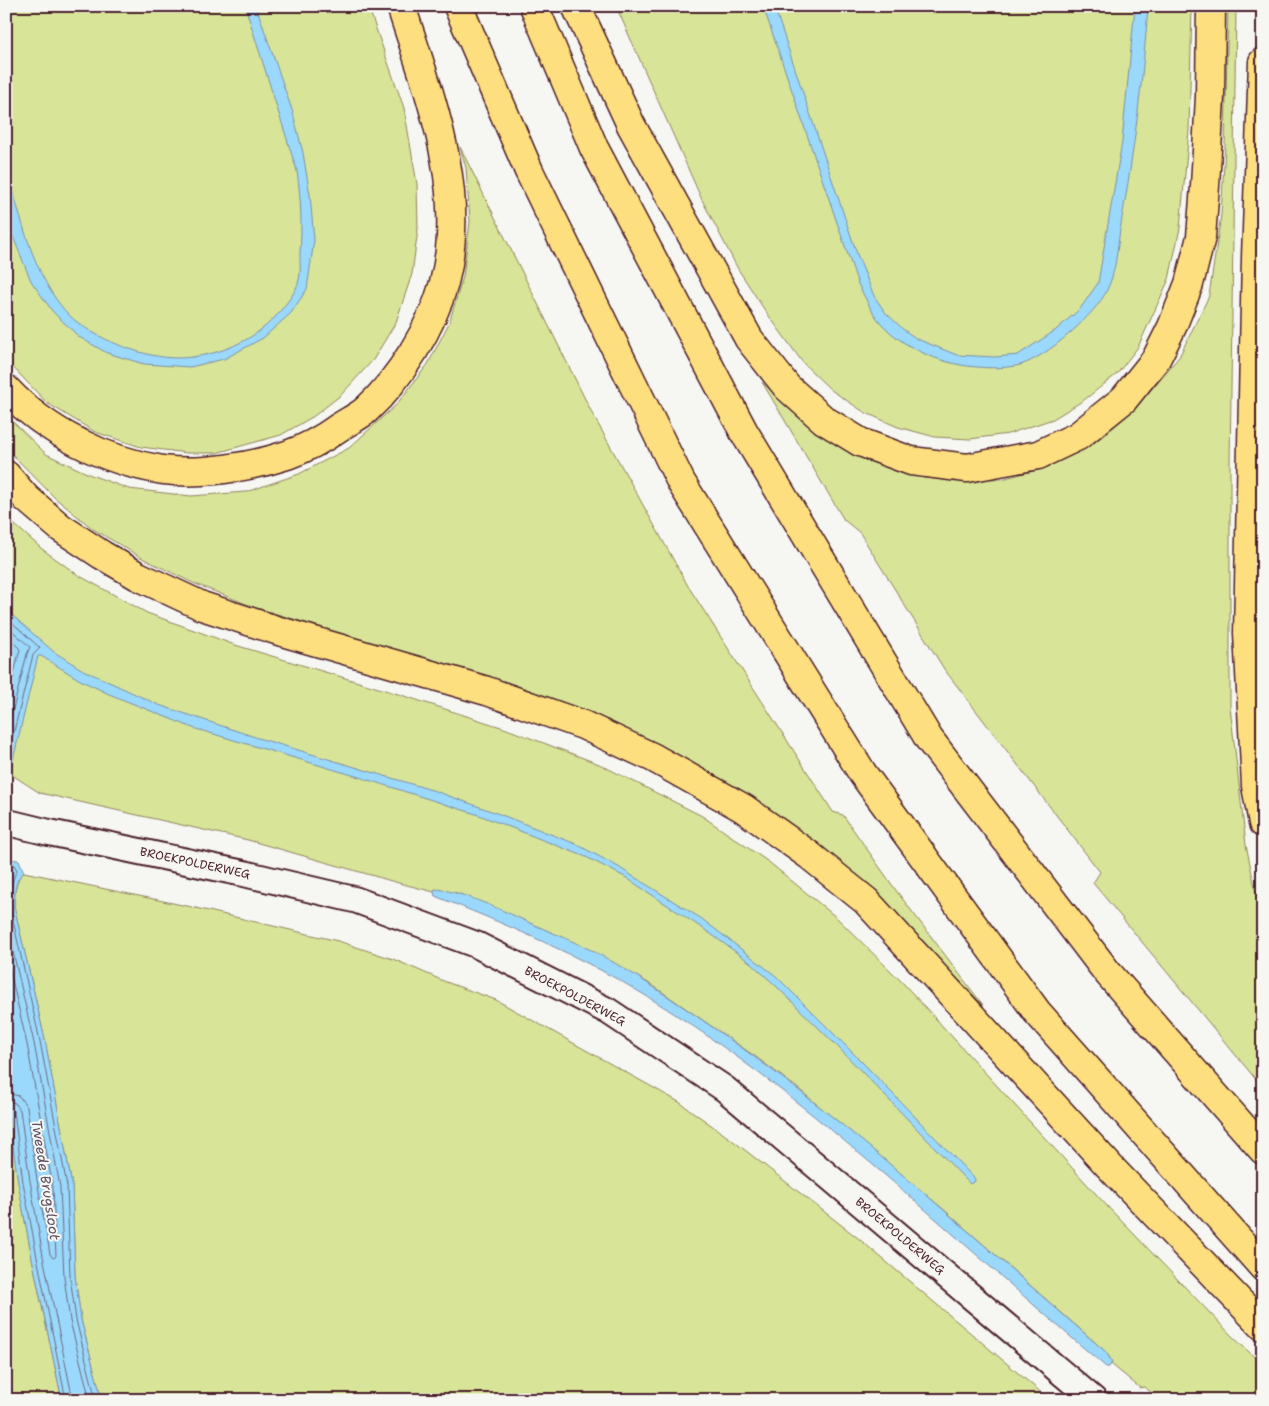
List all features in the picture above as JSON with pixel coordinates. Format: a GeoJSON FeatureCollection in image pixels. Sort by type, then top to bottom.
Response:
{"type":"FeatureCollection","features":[{"type":"Feature","properties":{"kind":"highway"},"geometry":{"type":"LineString","coordinates":[[6,389],[20,404],[60,434],[119,459],[163,470],[204,472],[287,455],[325,437],[366,411],[396,377],[424,334],[444,283],[452,232],[450,182],[432,105],[400,6]]}},
{"type":"Feature","properties":{"kind":"highway"},"geometry":{"type":"LineString","coordinates":[[458,6],[529,171],[681,482],[863,774],[1037,1012],[1263,1267]]}},
{"type":"Feature","properties":{"kind":"highway"},"geometry":{"type":"LineString","coordinates":[[534,6],[594,148],[744,432],[929,739],[1107,972],[1263,1150]]}},
{"type":"Feature","properties":{"kind":"highway"},"geometry":{"type":"LineString","coordinates":[[576,6],[631,125],[744,331],[786,387],[824,420],[860,442],[911,461],[967,468],[1038,455],[1078,436],[1124,400],[1156,360],[1172,328],[1189,284],[1200,237],[1210,97],[1211,6]]}},
{"type":"Feature","properties":{"kind":"highway"},"geometry":{"type":"LineString","coordinates":[[1263,62],[1256,248],[1248,633],[1256,786],[1263,823]]}},
{"type":"Feature","properties":{"kind":"highway"},"geometry":{"type":"LineString","coordinates":[[6,475],[26,498],[61,528],[102,556],[138,576],[202,606],[279,631],[486,691],[583,725],[652,757],[743,808],[809,855],[866,901],[1110,1167],[1263,1326]]}},
{"type":"Feature","properties":{"kind":"street","name":"BROEKPOLDERWEG"},"geometry":{"type":"LineString","coordinates":[[6,822],[356,900],[477,945],[608,1011],[725,1089],[1094,1400]]}},
{"type":"Feature","properties":{"kind":"green space"},"geometry":{"type":"Polygon","coordinates":[[[6,6],[368,6],[404,108],[417,184],[418,229],[412,274],[396,322],[373,360],[341,395],[314,416],[281,435],[216,453],[187,453],[141,447],[95,432],[47,403],[6,360],[6,6]]]}},
{"type":"Feature","properties":{"kind":"green space"},"geometry":{"type":"Polygon","coordinates":[[[616,6],[1192,6],[1189,130],[1180,228],[1169,279],[1138,347],[1117,374],[1084,400],[1053,419],[1008,434],[970,439],[935,437],[898,427],[864,412],[831,390],[803,363],[738,269],[702,200],[616,6]]]}},
{"type":"Feature","properties":{"kind":"green space"},"geometry":{"type":"Polygon","coordinates":[[[1228,6],[1236,6],[1230,465],[1230,707],[1246,845],[1263,926],[1263,1088],[1093,883],[1100,872],[944,669],[860,533],[844,520],[762,382],[815,431],[864,459],[924,478],[1002,479],[1047,467],[1094,443],[1132,412],[1179,357],[1209,296],[1221,215],[1225,146],[1228,6]]]}},
{"type":"Feature","properties":{"kind":"green space"},"geometry":{"type":"Polygon","coordinates":[[[460,147],[593,415],[688,586],[833,812],[843,815],[895,889],[983,1005],[905,925],[746,795],[677,755],[621,727],[517,687],[254,607],[193,583],[144,559],[93,529],[55,498],[6,448],[6,415],[46,454],[91,475],[129,489],[191,496],[246,492],[299,474],[349,448],[397,404],[428,364],[449,323],[463,277],[470,221],[466,168],[460,147]]]}},
{"type":"Feature","properties":{"kind":"green space"},"geometry":{"type":"Polygon","coordinates":[[[6,517],[42,549],[78,575],[147,613],[235,645],[504,728],[599,764],[702,816],[770,863],[837,918],[902,982],[1107,1206],[1232,1336],[1263,1365],[1263,1400],[1162,1400],[1144,1387],[1140,1388],[1111,1364],[1112,1362],[1106,1352],[942,1208],[796,1087],[652,985],[589,950],[457,893],[434,892],[248,840],[40,793],[9,773],[41,642],[6,610],[6,517]]]}},
{"type":"Feature","properties":{"kind":"green space"},"geometry":{"type":"Polygon","coordinates":[[[24,872],[187,906],[338,941],[393,959],[446,982],[496,1000],[679,1102],[732,1140],[858,1238],[1050,1400],[102,1400],[81,1320],[75,1276],[72,1186],[45,1040],[14,906],[18,879],[24,872]]]}},
{"type":"Feature","properties":{"kind":"green space"},"geometry":{"type":"Polygon","coordinates":[[[6,1058],[7,1092],[13,1148],[32,1256],[62,1400],[6,1400],[6,1058]]]}},
{"type":"Feature","properties":{"kind":"water"},"geometry":{"type":"Polygon","coordinates":[[[245,6],[256,6],[293,113],[303,153],[310,195],[314,240],[307,289],[291,313],[263,338],[224,359],[190,367],[144,364],[107,353],[79,337],[53,312],[31,281],[12,234],[6,213],[6,166],[29,245],[46,283],[69,315],[91,332],[120,346],[136,351],[151,355],[179,358],[206,355],[220,351],[257,333],[277,315],[298,285],[300,277],[301,212],[297,171],[245,6]]]}},
{"type":"Feature","properties":{"kind":"water"},"geometry":{"type":"Polygon","coordinates":[[[763,6],[774,6],[857,254],[874,296],[885,312],[904,330],[917,339],[957,355],[995,357],[1018,355],[1056,330],[1080,309],[1098,283],[1122,142],[1135,6],[1148,6],[1138,115],[1115,266],[1107,290],[1092,311],[1069,334],[1043,354],[1020,365],[1000,368],[967,366],[940,360],[901,341],[890,332],[872,311],[858,284],[763,6]]]}},
{"type":"Feature","properties":{"kind":"water"},"geometry":{"type":"Polygon","coordinates":[[[6,610],[54,652],[83,670],[159,705],[258,738],[435,791],[576,844],[615,865],[702,919],[776,976],[864,1064],[975,1181],[970,1184],[838,1047],[751,963],[625,877],[586,857],[479,815],[193,728],[109,694],[80,680],[41,656],[38,656],[6,789],[6,610]]]}},
{"type":"Feature","properties":{"kind":"water","name":"Tweede Brugsloot"},"geometry":{"type":"Polygon","coordinates":[[[6,859],[19,860],[24,872],[18,879],[14,906],[45,1040],[72,1186],[75,1276],[81,1320],[102,1400],[62,1400],[18,1183],[8,1110],[6,1058],[6,859]]]}},
{"type":"Feature","properties":{"kind":"water"},"geometry":{"type":"Polygon","coordinates":[[[435,889],[457,893],[484,903],[589,949],[639,977],[718,1031],[819,1106],[916,1186],[1106,1352],[1112,1362],[1109,1367],[1106,1367],[833,1131],[724,1048],[687,1022],[623,982],[544,942],[435,896],[435,889]]]}}]}
